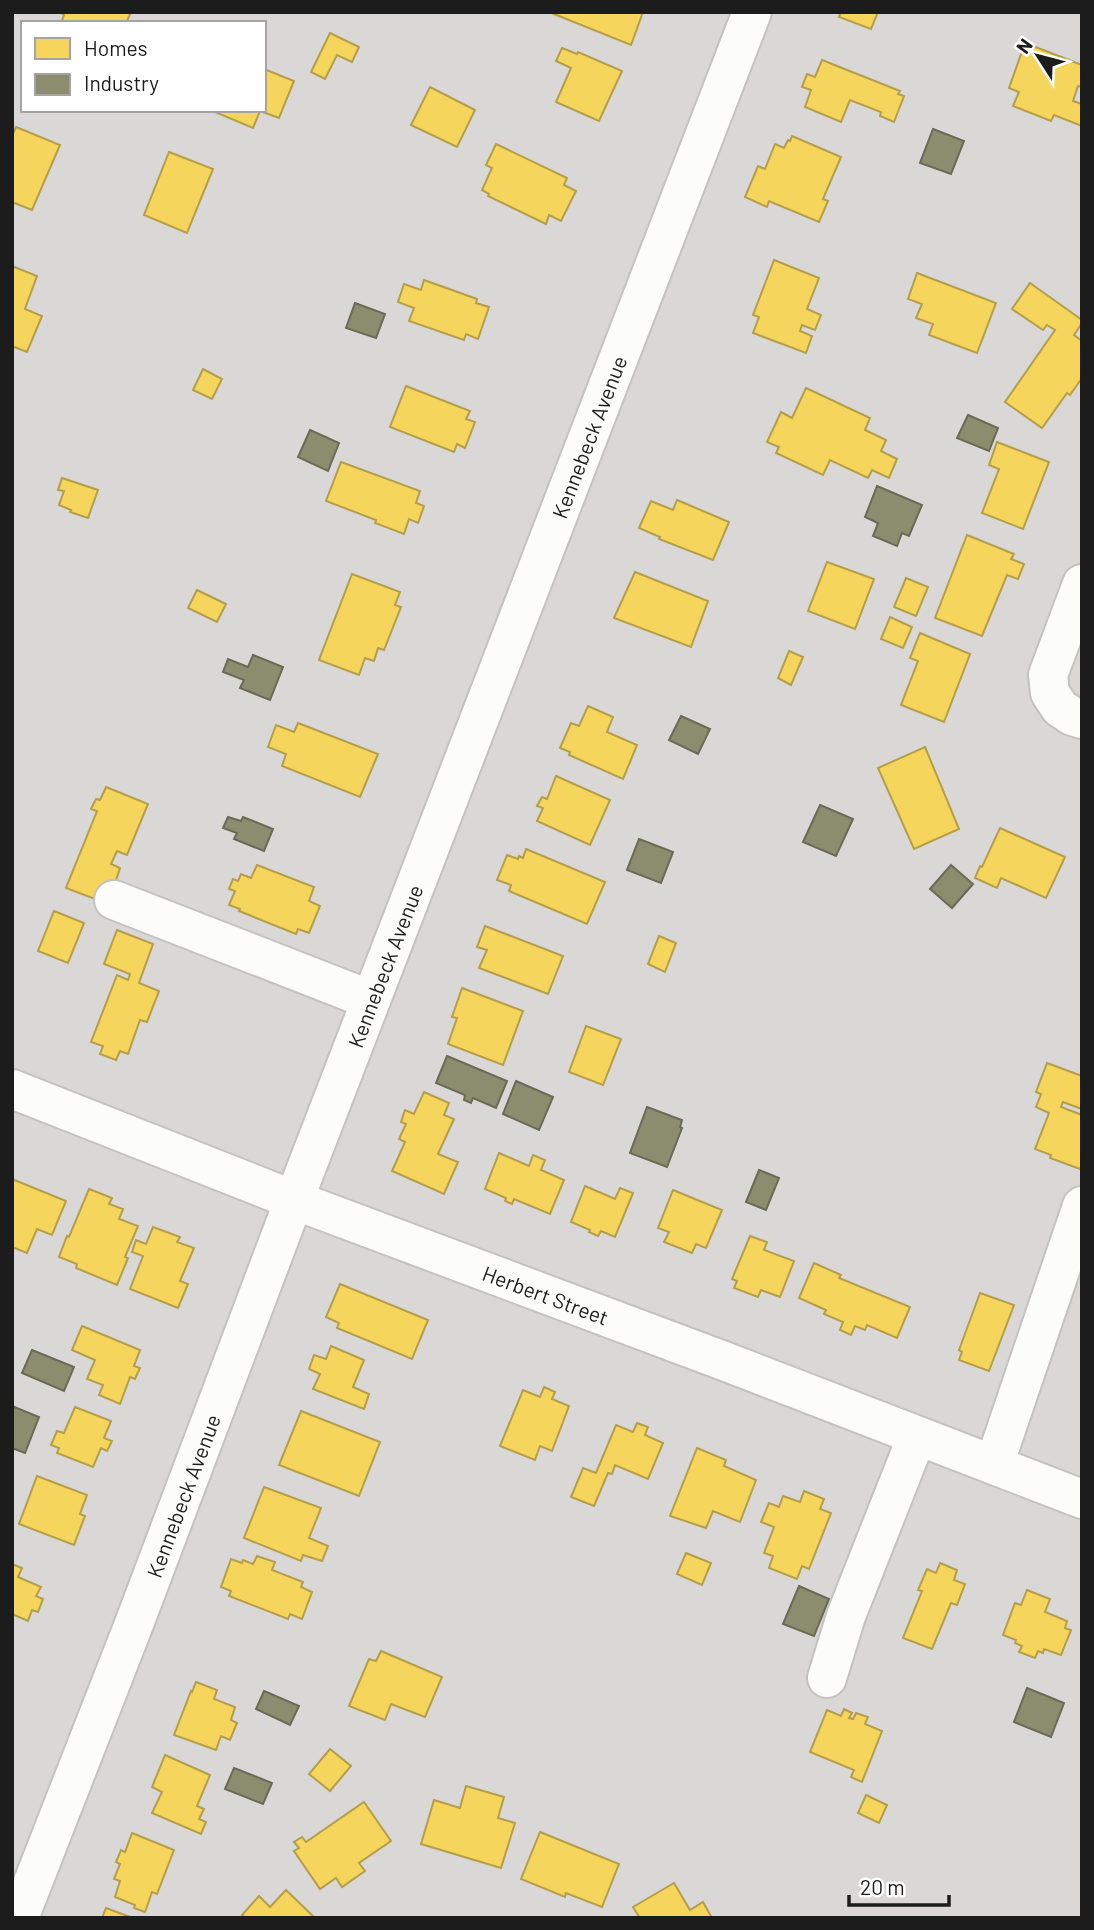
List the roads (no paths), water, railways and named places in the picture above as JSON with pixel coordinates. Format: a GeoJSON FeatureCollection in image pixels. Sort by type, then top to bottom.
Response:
{"type":"FeatureCollection","features":[{"type":"Feature","properties":{"kind":"street","name":"Kennebeck Avenue"},"geometry":{"type":"LineString","coordinates":[[19,1918],[139,1611],[371,1000],[741,16]]}},
{"type":"Feature","properties":{"kind":"street"},"geometry":{"type":"LineString","coordinates":[[1082,584],[1048,675],[1050,693],[1060,708],[1082,719]]}},
{"type":"Feature","properties":{"kind":"street"},"geometry":{"type":"LineString","coordinates":[[114,900],[371,1000]]}},
{"type":"Feature","properties":{"kind":"street","name":"Herbert Street"},"geometry":{"type":"LineString","coordinates":[[12,1089],[294,1200],[1082,1499]]}},
{"type":"Feature","properties":{"kind":"street"},"geometry":{"type":"LineString","coordinates":[[994,1465],[1082,1206]]}},
{"type":"Feature","properties":{"kind":"street"},"geometry":{"type":"LineString","coordinates":[[827,1678],[846,1616],[917,1436]]}}]}
